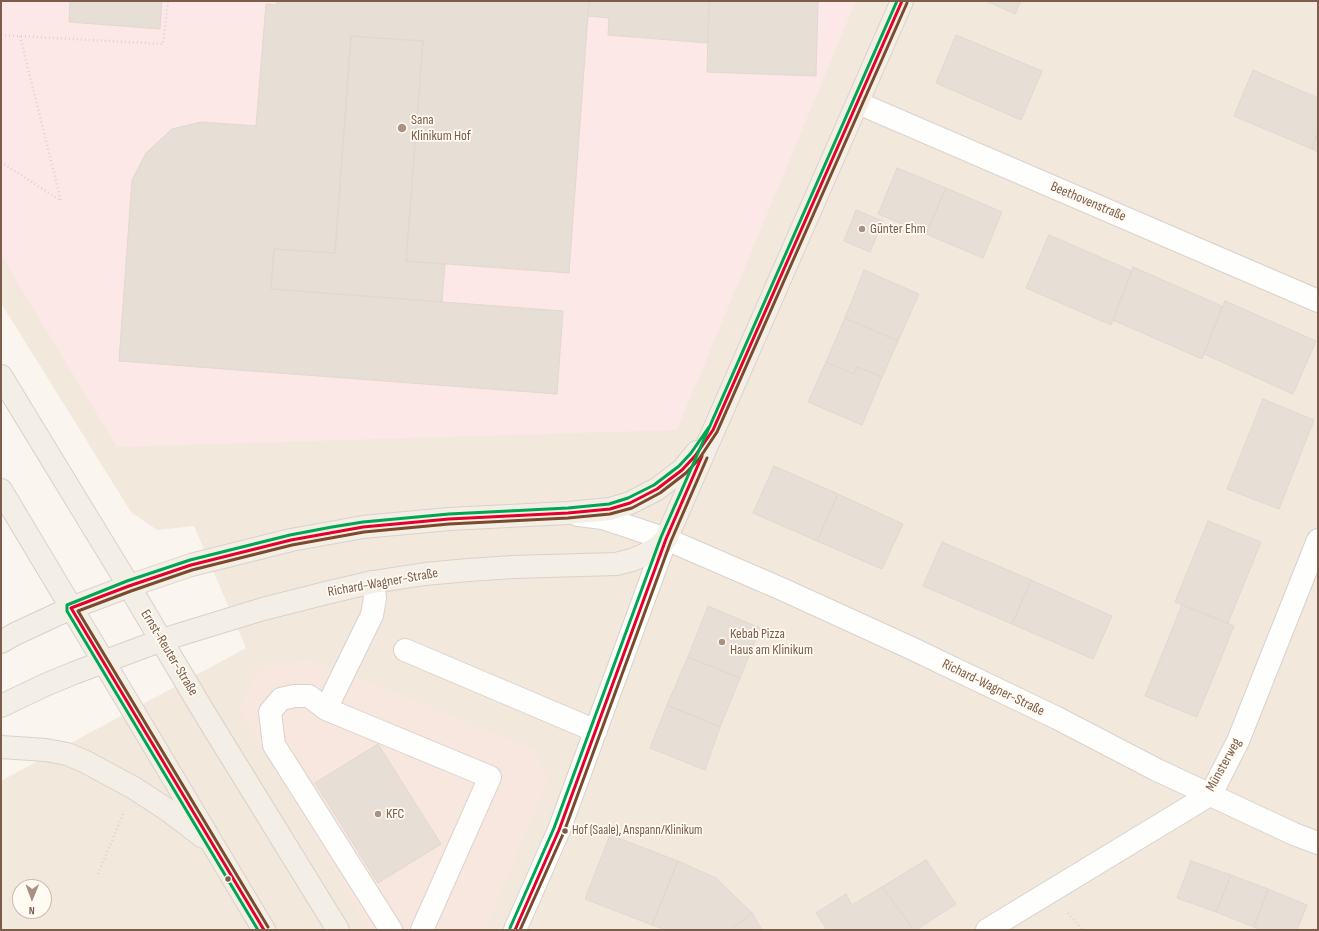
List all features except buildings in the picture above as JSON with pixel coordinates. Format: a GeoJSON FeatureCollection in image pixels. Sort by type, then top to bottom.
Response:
{"type":"FeatureCollection","features":[{"type":"Feature","properties":{"kind":"main road"},"geometry":{"type":"LineString","coordinates":[[666,539],[902,1]]}},
{"type":"Feature","properties":{"kind":"main road","name":"Ernst-Reuter-Straße"},"geometry":{"type":"LineString","coordinates":[[1,376],[162,640],[205,714],[338,930]]}},
{"type":"Feature","properties":{"kind":"main road","name":"Richard-Wagner-Straße"},"geometry":{"type":"LineString","coordinates":[[1,642],[22,630],[71,608],[129,586],[212,560],[290,540],[363,527],[449,519],[568,513],[610,509],[630,503],[657,489],[682,470],[695,456],[713,430]]}},
{"type":"Feature","properties":{"kind":"main road"},"geometry":{"type":"LineString","coordinates":[[1,490],[264,930]]}},
{"type":"Feature","properties":{"kind":"main road","name":"Richard-Wagner-Straße"},"geometry":{"type":"LineString","coordinates":[[1,706],[45,685],[104,661],[162,640],[263,609],[373,582],[425,574],[514,567],[616,564],[644,555],[658,547],[666,539]]}},
{"type":"Feature","properties":{"kind":"main road"},"geometry":{"type":"LineString","coordinates":[[1,747],[46,750],[67,754],[104,771],[134,788],[169,811],[214,845]]}},
{"type":"Feature","properties":{"kind":"street","name":"Beethovenstraße"},"geometry":{"type":"LineString","coordinates":[[858,103],[1318,302]]}},
{"type":"Feature","properties":{"kind":"street","name":"Richard-Wagner-Straße"},"geometry":{"type":"LineString","coordinates":[[568,513],[603,518],[666,539],[784,590],[1057,718],[1157,770],[1294,834],[1318,843]]}},
{"type":"Feature","properties":{"kind":"street"},"geometry":{"type":"LineString","coordinates":[[515,930],[559,830],[666,539]]}},
{"type":"Feature","properties":{"kind":"street","name":"Münsterweg"},"geometry":{"type":"LineString","coordinates":[[987,930],[1211,794],[1238,742],[1313,566],[1318,540]]}},
{"type":"Feature","properties":{"kind":"street"},"geometry":{"type":"LineString","coordinates":[[326,709],[372,614],[375,598],[373,582]]}},
{"type":"Feature","properties":{"kind":"street"},"geometry":{"type":"LineString","coordinates":[[405,650],[596,731]]}},
{"type":"Feature","properties":{"kind":"street"},"geometry":{"type":"LineString","coordinates":[[391,930],[274,745],[270,712],[281,699],[294,696],[309,696],[326,709],[490,777],[422,930]]}},
{"type":"Feature","properties":{"kind":"path"},"geometry":{"type":"LineString","coordinates":[[1,35],[164,44],[168,1]]}},
{"type":"Feature","properties":{"kind":"path"},"geometry":{"type":"LineString","coordinates":[[1,162],[61,201],[20,36]]}},
{"type":"Feature","properties":{"kind":"path"},"geometry":{"type":"LineString","coordinates":[[98,874],[134,788]]}},
{"type":"Feature","properties":{"kind":"shaded area"},"geometry":{"type":"Polygon","coordinates":[[[1,1],[1318,1],[1318,930],[1,930],[1,781],[246,648],[194,526],[157,530],[131,512],[1,303],[1,1]]]}},
{"type":"Feature","properties":{"kind":"shaded area","name":"Sana Klinikum Hof"},"geometry":{"type":"Polygon","coordinates":[[[1,1],[856,1],[677,430],[117,447],[1,255],[1,1]]]}},
{"type":"Feature","properties":{"kind":"shaded area"},"geometry":{"type":"Polygon","coordinates":[[[307,659],[386,689],[536,750],[549,778],[486,930],[369,930],[239,708],[259,667],[307,659]]]}},
{"type":"Feature","properties":{"kind":"transit line"},"geometry":{"type":"LineString","coordinates":[[510,928],[554,828],[661,537],[897,1]]}},
{"type":"Feature","properties":{"kind":"transit line"},"geometry":{"type":"LineString","coordinates":[[264,930],[71,608],[191,565],[291,540],[363,527],[449,519],[568,513],[610,509],[630,503],[657,489],[682,470],[695,456],[713,430],[902,1]]}},
{"type":"Feature","properties":{"kind":"transit line"},"geometry":{"type":"LineString","coordinates":[[268,927],[78,611],[192,570],[292,545],[364,532],[449,524],[568,518],[610,514],[632,508],[660,493],[686,473],[699,459],[717,432],[907,3]]}},
{"type":"Feature","properties":{"kind":"transit line"},"geometry":{"type":"LineString","coordinates":[[258,930],[67,611],[67,605],[127,581],[190,560],[290,535],[332,527],[363,522],[449,514],[568,508],[609,504],[628,498],[654,485],[679,466],[691,453],[709,427]]}},
{"type":"Feature","properties":{"kind":"transit line"},"geometry":{"type":"LineString","coordinates":[[515,930],[559,830],[666,539],[702,456]]}},
{"type":"Feature","properties":{"kind":"transit line"},"geometry":{"type":"LineString","coordinates":[[520,930],[564,832],[671,541],[707,458]]}},
{"type":"Feature","properties":{"kind":"place","name":"Sana Klinikum Hof"},"geometry":{"type":"Point","coordinates":[402,128]}},
{"type":"Feature","properties":{"kind":"place","name":"Günter Ehm"},"geometry":{"type":"Point","coordinates":[862,229]}},
{"type":"Feature","properties":{"kind":"place","name":"Kebab Pizza Haus am Klinikum"},"geometry":{"type":"Point","coordinates":[722,642]}},
{"type":"Feature","properties":{"kind":"place","name":"KFC"},"geometry":{"type":"Point","coordinates":[378,814]}},
{"type":"Feature","properties":{"kind":"place","name":"Hof (Saale), Anspann/Klinikum"},"geometry":{"type":"Point","coordinates":[565,831]}}]}
